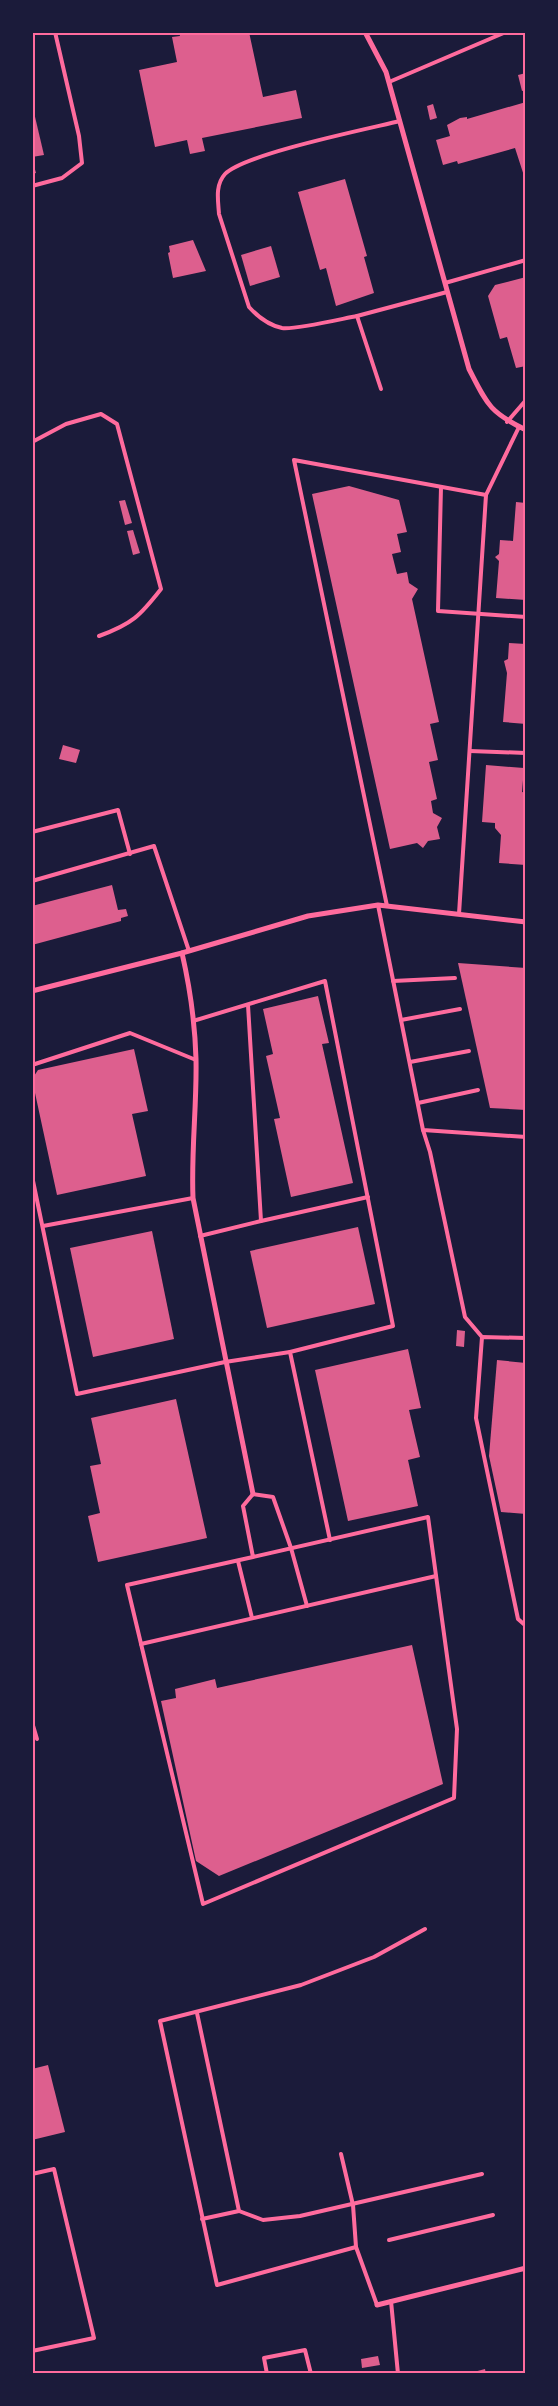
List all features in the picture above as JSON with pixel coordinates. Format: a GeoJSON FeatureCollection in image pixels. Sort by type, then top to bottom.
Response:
{"type":"FeatureCollection","features":[{"type":"Feature","properties":{"kind":"street"},"geometry":{"type":"LineString","coordinates":[[365,32],[389,82],[469,369],[488,405],[508,422],[526,430]]}},
{"type":"Feature","properties":{"kind":"street"},"geometry":{"type":"LineString","coordinates":[[32,991],[182,953],[308,916],[378,905],[526,922]]}},
{"type":"Feature","properties":{"kind":"street"},"geometry":{"type":"LineString","coordinates":[[182,953],[191,994],[196,1060],[191,1166],[193,1198],[225,1362],[254,1494]]}},
{"type":"Feature","properties":{"kind":"street"},"geometry":{"type":"LineString","coordinates":[[376,2305],[526,2268]]}},
{"type":"Feature","properties":{"kind":"lane"},"geometry":{"type":"LineString","coordinates":[[32,186],[62,178],[82,163],[79,136],[55,32]]}},
{"type":"Feature","properties":{"kind":"lane"},"geometry":{"type":"LineString","coordinates":[[389,82],[506,32]]}},
{"type":"Feature","properties":{"kind":"lane"},"geometry":{"type":"LineString","coordinates":[[400,121],[277,152],[239,165],[226,173],[219,182],[217,199],[219,214],[249,307],[258,317],[271,325],[284,328],[357,316],[447,292]]}},
{"type":"Feature","properties":{"kind":"lane"},"geometry":{"type":"LineString","coordinates":[[445,283],[526,260]]}},
{"type":"Feature","properties":{"kind":"lane"},"geometry":{"type":"LineString","coordinates":[[357,316],[381,389]]}},
{"type":"Feature","properties":{"kind":"lane"},"geometry":{"type":"LineString","coordinates":[[508,422],[526,400]]}},
{"type":"Feature","properties":{"kind":"lane"},"geometry":{"type":"LineString","coordinates":[[34,441],[66,424],[101,414],[117,424],[161,589],[142,613],[124,627],[100,636]]}},
{"type":"Feature","properties":{"kind":"lane"},"geometry":{"type":"LineString","coordinates":[[459,914],[486,495],[519,427]]}},
{"type":"Feature","properties":{"kind":"lane"},"geometry":{"type":"LineString","coordinates":[[387,906],[294,460],[486,495]]}},
{"type":"Feature","properties":{"kind":"lane"},"geometry":{"type":"LineString","coordinates":[[441,487],[438,611],[526,617]]}},
{"type":"Feature","properties":{"kind":"lane"},"geometry":{"type":"LineString","coordinates":[[470,751],[526,752]]}},
{"type":"Feature","properties":{"kind":"lane"},"geometry":{"type":"LineString","coordinates":[[32,832],[118,810],[130,854]]}},
{"type":"Feature","properties":{"kind":"lane"},"geometry":{"type":"LineString","coordinates":[[32,881],[154,846],[188,950]]}},
{"type":"Feature","properties":{"kind":"lane"},"geometry":{"type":"LineString","coordinates":[[378,905],[423,1130],[430,1152],[465,1317],[482,1337],[476,1418],[518,1619],[526,1626]]}},
{"type":"Feature","properties":{"kind":"lane"},"geometry":{"type":"LineString","coordinates":[[393,980],[455,978]]}},
{"type":"Feature","properties":{"kind":"lane"},"geometry":{"type":"LineString","coordinates":[[32,1176],[77,1394],[225,1362],[290,1352],[393,1326],[325,982],[193,1021]]}},
{"type":"Feature","properties":{"kind":"lane"},"geometry":{"type":"LineString","coordinates":[[248,1005],[261,1221]]}},
{"type":"Feature","properties":{"kind":"lane"},"geometry":{"type":"LineString","coordinates":[[401,1020],[460,1008]]}},
{"type":"Feature","properties":{"kind":"lane"},"geometry":{"type":"LineString","coordinates":[[32,1065],[130,1033],[196,1060]]}},
{"type":"Feature","properties":{"kind":"lane"},"geometry":{"type":"LineString","coordinates":[[410,1062],[469,1051]]}},
{"type":"Feature","properties":{"kind":"lane"},"geometry":{"type":"LineString","coordinates":[[418,1103],[478,1090]]}},
{"type":"Feature","properties":{"kind":"lane"},"geometry":{"type":"LineString","coordinates":[[423,1130],[526,1137]]}},
{"type":"Feature","properties":{"kind":"lane"},"geometry":{"type":"LineString","coordinates":[[200,1236],[368,1197]]}},
{"type":"Feature","properties":{"kind":"lane"},"geometry":{"type":"LineString","coordinates":[[43,1226],[193,1198]]}},
{"type":"Feature","properties":{"kind":"lane"},"geometry":{"type":"LineString","coordinates":[[482,1337],[526,1338]]}},
{"type":"Feature","properties":{"kind":"lane"},"geometry":{"type":"LineString","coordinates":[[290,1352],[330,1540]]}},
{"type":"Feature","properties":{"kind":"lane"},"geometry":{"type":"LineString","coordinates":[[253,1557],[243,1506],[254,1494],[273,1498],[291,1548],[307,1606]]}},
{"type":"Feature","properties":{"kind":"lane"},"geometry":{"type":"LineString","coordinates":[[428,1517],[457,1729],[454,1798],[203,1904],[127,1585],[330,1540],[428,1517]]}},
{"type":"Feature","properties":{"kind":"lane"},"geometry":{"type":"LineString","coordinates":[[238,1560],[252,1618]]}},
{"type":"Feature","properties":{"kind":"lane"},"geometry":{"type":"LineString","coordinates":[[141,1644],[436,1576]]}},
{"type":"Feature","properties":{"kind":"lane"},"geometry":{"type":"LineString","coordinates":[[32,1722],[36,1739]]}},
{"type":"Feature","properties":{"kind":"lane"},"geometry":{"type":"LineString","coordinates":[[356,2247],[217,2286],[160,2022],[302,1985],[374,1957],[426,1929]]}},
{"type":"Feature","properties":{"kind":"lane"},"geometry":{"type":"LineString","coordinates":[[198,2013],[240,2211]]}},
{"type":"Feature","properties":{"kind":"lane"},"geometry":{"type":"LineString","coordinates":[[341,2154],[353,2205],[356,2247],[376,2305]]}},
{"type":"Feature","properties":{"kind":"lane"},"geometry":{"type":"LineString","coordinates":[[32,2174],[54,2169],[94,2338],[32,2351]]}},
{"type":"Feature","properties":{"kind":"lane"},"geometry":{"type":"LineString","coordinates":[[202,2219],[240,2211],[263,2220],[300,2216],[482,2174]]}},
{"type":"Feature","properties":{"kind":"lane"},"geometry":{"type":"LineString","coordinates":[[388,2240],[493,2215]]}},
{"type":"Feature","properties":{"kind":"lane"},"geometry":{"type":"LineString","coordinates":[[391,2301],[398,2374]]}},
{"type":"Feature","properties":{"kind":"lane"},"geometry":{"type":"LineString","coordinates":[[267,2374],[264,2358],[305,2350],[311,2374]]}},
{"type":"Feature","properties":{"kind":"building"},"geometry":{"type":"Polygon","coordinates":[[[179,32],[249,32],[263,97],[296,90],[302,118],[202,138],[205,151],[190,154],[187,140],[155,147],[139,70],[177,62],[172,37],[180,36],[179,32]]]}},
{"type":"Feature","properties":{"kind":"building"},"geometry":{"type":"Polygon","coordinates":[[[526,73],[526,90],[522,91],[518,75],[526,73]]]}},
{"type":"Feature","properties":{"kind":"building"},"geometry":{"type":"Polygon","coordinates":[[[526,102],[526,182],[515,148],[458,164],[457,161],[443,165],[436,140],[450,136],[447,125],[460,118],[467,117],[467,119],[526,102]]]}},
{"type":"Feature","properties":{"kind":"building"},"geometry":{"type":"Polygon","coordinates":[[[32,104],[44,155],[32,157],[32,104]]]}},
{"type":"Feature","properties":{"kind":"building"},"geometry":{"type":"Polygon","coordinates":[[[433,104],[437,118],[430,120],[427,106],[433,104]]]}},
{"type":"Feature","properties":{"kind":"building"},"geometry":{"type":"Polygon","coordinates":[[[32,159],[36,173],[32,174],[32,159]]]}},
{"type":"Feature","properties":{"kind":"building"},"geometry":{"type":"Polygon","coordinates":[[[345,179],[367,256],[364,257],[374,293],[336,306],[326,268],[320,270],[298,192],[345,179]]]}},
{"type":"Feature","properties":{"kind":"building"},"geometry":{"type":"Polygon","coordinates":[[[193,240],[206,271],[173,278],[168,253],[170,252],[169,246],[193,240]]]}},
{"type":"Feature","properties":{"kind":"building"},"geometry":{"type":"Polygon","coordinates":[[[271,246],[280,277],[250,286],[241,255],[271,246]]]}},
{"type":"Feature","properties":{"kind":"building"},"geometry":{"type":"Polygon","coordinates":[[[526,277],[526,366],[516,368],[507,337],[500,339],[488,296],[495,285],[526,277]]]}},
{"type":"Feature","properties":{"kind":"building"},"geometry":{"type":"Polygon","coordinates":[[[349,486],[399,500],[407,532],[397,534],[401,552],[392,554],[397,574],[407,572],[409,583],[418,589],[412,599],[439,722],[430,724],[438,760],[429,762],[437,799],[431,801],[433,813],[442,818],[437,827],[440,839],[428,841],[423,848],[417,843],[390,849],[312,494],[349,486]]]}},
{"type":"Feature","properties":{"kind":"building"},"geometry":{"type":"Polygon","coordinates":[[[125,500],[132,523],[125,525],[119,501],[125,500]]]}},
{"type":"Feature","properties":{"kind":"building"},"geometry":{"type":"Polygon","coordinates":[[[516,502],[526,503],[526,600],[496,598],[499,561],[495,557],[499,554],[500,540],[513,541],[516,502]]]}},
{"type":"Feature","properties":{"kind":"building"},"geometry":{"type":"Polygon","coordinates":[[[133,530],[140,553],[133,555],[127,531],[133,530]]]}},
{"type":"Feature","properties":{"kind":"building"},"geometry":{"type":"Polygon","coordinates":[[[509,643],[526,644],[526,724],[503,722],[507,673],[504,661],[508,659],[509,643]]]}},
{"type":"Feature","properties":{"kind":"building"},"geometry":{"type":"Polygon","coordinates":[[[63,745],[80,750],[76,763],[59,759],[63,745]]]}},
{"type":"Feature","properties":{"kind":"building"},"geometry":{"type":"Polygon","coordinates":[[[486,765],[524,768],[522,792],[526,793],[526,865],[499,863],[501,835],[495,828],[495,823],[482,822],[486,765]]]}},
{"type":"Feature","properties":{"kind":"building"},"geometry":{"type":"Polygon","coordinates":[[[112,885],[118,910],[126,909],[128,916],[121,918],[121,921],[32,945],[32,906],[112,885]]]}},
{"type":"Feature","properties":{"kind":"building"},"geometry":{"type":"Polygon","coordinates":[[[458,963],[526,968],[526,1110],[490,1108],[458,963]]]}},
{"type":"Feature","properties":{"kind":"building"},"geometry":{"type":"Polygon","coordinates":[[[318,996],[329,1043],[322,1044],[353,1183],[291,1197],[274,1119],[280,1118],[266,1056],[273,1054],[263,1009],[318,996]]]}},
{"type":"Feature","properties":{"kind":"building"},"geometry":{"type":"Polygon","coordinates":[[[134,1049],[148,1111],[132,1114],[146,1176],[57,1195],[32,1079],[38,1070],[134,1049]]]}},
{"type":"Feature","properties":{"kind":"building"},"geometry":{"type":"Polygon","coordinates":[[[358,1227],[375,1304],[267,1328],[250,1251],[358,1227]]]}},
{"type":"Feature","properties":{"kind":"building"},"geometry":{"type":"Polygon","coordinates":[[[152,1231],[174,1339],[93,1357],[70,1248],[152,1231]]]}},
{"type":"Feature","properties":{"kind":"building"},"geometry":{"type":"Polygon","coordinates":[[[457,1330],[465,1331],[464,1347],[456,1346],[457,1330]]]}},
{"type":"Feature","properties":{"kind":"building"},"geometry":{"type":"Polygon","coordinates":[[[408,1349],[421,1408],[409,1410],[420,1457],[408,1460],[418,1506],[348,1521],[315,1370],[408,1349]]]}},
{"type":"Feature","properties":{"kind":"building"},"geometry":{"type":"Polygon","coordinates":[[[497,1360],[526,1363],[526,1514],[501,1512],[489,1456],[497,1360]]]}},
{"type":"Feature","properties":{"kind":"building"},"geometry":{"type":"Polygon","coordinates":[[[176,1399],[207,1538],[98,1562],[88,1516],[100,1513],[90,1466],[101,1464],[91,1418],[176,1399]]]}},
{"type":"Feature","properties":{"kind":"building"},"geometry":{"type":"Polygon","coordinates":[[[412,1645],[443,1784],[219,1876],[196,1861],[161,1701],[176,1698],[175,1689],[215,1679],[217,1688],[412,1645]]]}},
{"type":"Feature","properties":{"kind":"building"},"geometry":{"type":"Polygon","coordinates":[[[48,2065],[65,2132],[32,2140],[32,2069],[48,2065]]]}},
{"type":"Feature","properties":{"kind":"building"},"geometry":{"type":"Polygon","coordinates":[[[378,2356],[380,2365],[362,2368],[361,2359],[378,2356]]]}},
{"type":"Feature","properties":{"kind":"building"},"geometry":{"type":"Polygon","coordinates":[[[485,2369],[486,2374],[470,2374],[470,2373],[485,2369]]]}}]}
